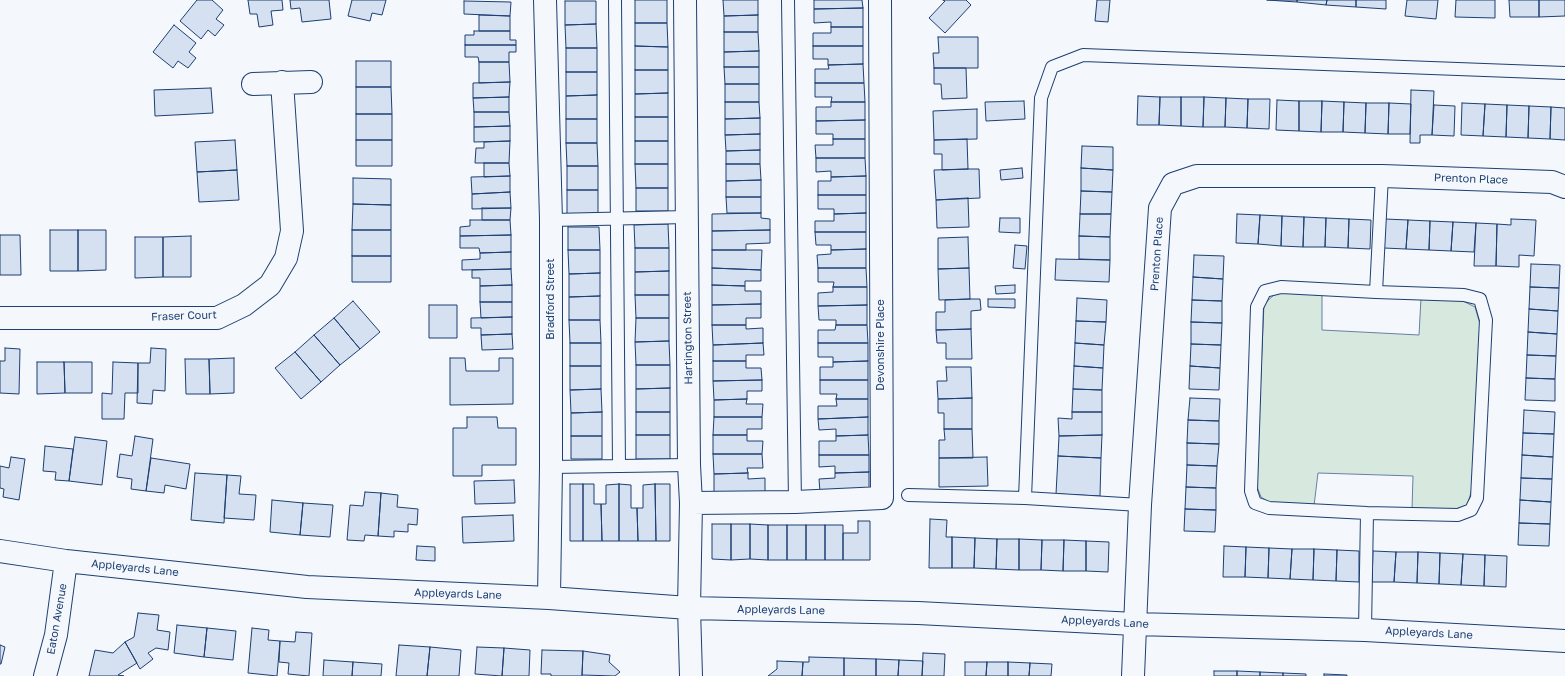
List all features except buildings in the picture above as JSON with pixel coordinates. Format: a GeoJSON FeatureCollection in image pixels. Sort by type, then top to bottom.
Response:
{"type":"FeatureCollection","features":[{"type":"Feature","properties":{"kind":"street","name":"Bradford Street"},"geometry":{"type":"LineString","coordinates":[[546,0],[551,220],[551,467],[549,598]]}},
{"type":"Feature","properties":{"kind":"street","name":"Hartington Street"},"geometry":{"type":"LineString","coordinates":[[685,0],[689,465],[691,503],[691,676]]}},
{"type":"Feature","properties":{"kind":"street","name":"Devonshire Place"},"geometry":{"type":"LineString","coordinates":[[691,503],[795,502],[882,498],[880,0]]}},
{"type":"Feature","properties":{"kind":"street","name":"Fraser Court"},"geometry":{"type":"LineString","coordinates":[[0,318],[217,318],[244,305],[270,285],[286,258],[292,231],[282,82]]}},
{"type":"Feature","properties":{"kind":"street"},"geometry":{"type":"LineString","coordinates":[[253,84],[311,82]]}},
{"type":"Feature","properties":{"kind":"street","name":"Prenton Place"},"geometry":{"type":"LineString","coordinates":[[1133,676],[1140,505],[1160,208],[1172,184],[1197,176],[1382,176],[1552,182],[1565,187]]}},
{"type":"Feature","properties":{"kind":"street","name":"Appleyards Lane"},"geometry":{"type":"LineString","coordinates":[[0,551],[66,561],[307,587],[549,598],[690,608],[918,613],[1135,624],[1365,630],[1565,641]]}},
{"type":"Feature","properties":{"kind":"street","name":"Eaton Avenue"},"geometry":{"type":"LineString","coordinates":[[45,676],[56,635],[66,561]]}},
{"type":"Feature","properties":{"kind":"lane"},"geometry":{"type":"LineString","coordinates":[[615,0],[619,465]]}},
{"type":"Feature","properties":{"kind":"lane"},"geometry":{"type":"LineString","coordinates":[[788,0],[795,502]]}},
{"type":"Feature","properties":{"kind":"lane"},"geometry":{"type":"LineString","coordinates":[[1025,498],[1041,98],[1052,67],[1083,55],[1565,73]]}},
{"type":"Feature","properties":{"kind":"lane"},"geometry":{"type":"LineString","coordinates":[[1376,292],[1382,176]]}},
{"type":"Feature","properties":{"kind":"lane"},"geometry":{"type":"LineString","coordinates":[[551,220],[687,217]]}},
{"type":"Feature","properties":{"kind":"lane"},"geometry":{"type":"LineString","coordinates":[[1281,287],[1376,292],[1464,295],[1480,299],[1486,320],[1477,498],[1472,510],[1458,515],[1367,513],[1269,508],[1254,503],[1251,491],[1257,307],[1265,291],[1281,287]]}},
{"type":"Feature","properties":{"kind":"lane"},"geometry":{"type":"LineString","coordinates":[[551,467],[689,465]]}},
{"type":"Feature","properties":{"kind":"lane"},"geometry":{"type":"LineString","coordinates":[[908,495],[1025,498],[1140,505]]}},
{"type":"Feature","properties":{"kind":"lane"},"geometry":{"type":"LineString","coordinates":[[1365,630],[1367,513]]}},
{"type":"Feature","properties":{"kind":"shaded area"},"geometry":{"type":"Polygon","coordinates":[[[1283,292],[1322,295],[1322,330],[1419,335],[1421,298],[1463,301],[1475,307],[1480,324],[1472,489],[1467,506],[1449,511],[1412,509],[1413,476],[1318,473],[1314,506],[1274,505],[1261,497],[1256,484],[1264,304],[1274,295],[1283,292]]]}}]}
